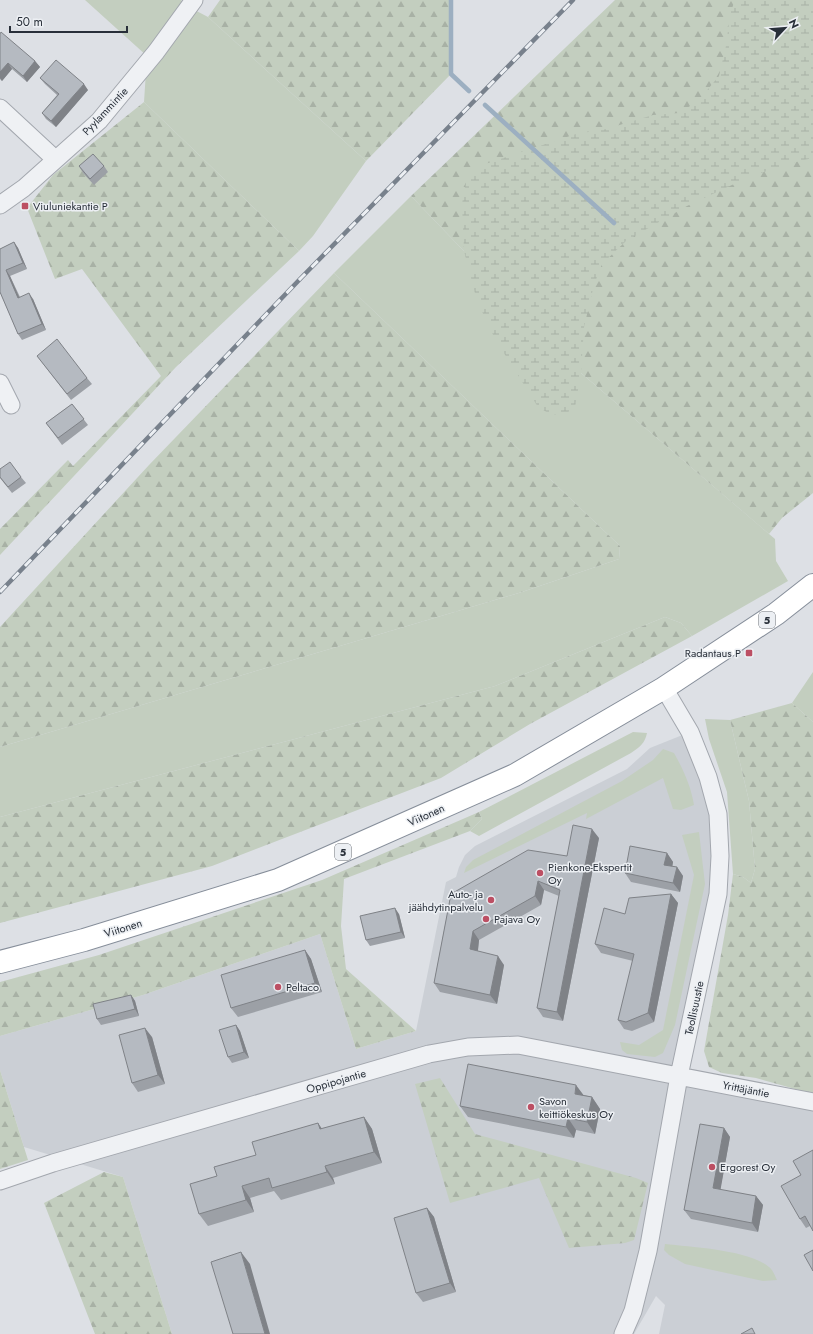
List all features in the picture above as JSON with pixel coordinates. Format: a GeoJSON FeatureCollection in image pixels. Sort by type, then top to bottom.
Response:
{"type":"FeatureCollection","features":[{"type":"Feature","properties":{"kind":"highway","name":"Viitonen"},"geometry":{"type":"LineString","coordinates":[[0,962],[84,940],[278,880],[515,775],[664,688],[776,614],[813,586]]}},
{"type":"Feature","properties":{"kind":"street","name":"Pyylammintie"},"geometry":{"type":"LineString","coordinates":[[0,205],[24,188],[99,121],[156,52],[194,0]]}},
{"type":"Feature","properties":{"kind":"street"},"geometry":{"type":"LineString","coordinates":[[0,108],[55,159]]}},
{"type":"Feature","properties":{"kind":"street"},"geometry":{"type":"LineString","coordinates":[[0,383],[11,405]]}},
{"type":"Feature","properties":{"kind":"street","name":"Teollisuustie"},"geometry":{"type":"LineString","coordinates":[[623,1334],[633,1311],[648,1251],[679,1076],[718,894],[720,856],[718,814],[708,777],[690,732],[664,688]]}},
{"type":"Feature","properties":{"kind":"street","name":"Oppipojantie"},"geometry":{"type":"LineString","coordinates":[[0,1181],[87,1153],[402,1061],[450,1049],[518,1045],[679,1076]]}},
{"type":"Feature","properties":{"kind":"street","name":"Yrittäjäntie"},"geometry":{"type":"LineString","coordinates":[[679,1076],[813,1102]]}},
{"type":"Feature","properties":{"kind":"shaded area"},"geometry":{"type":"Polygon","coordinates":[[[690,732],[708,777],[718,894],[679,1076],[813,1102],[813,1334],[659,1334],[665,1305],[656,1296],[634,1334],[172,1334],[123,1177],[24,1147],[0,1070],[0,1036],[143,995],[320,934],[356,1049],[416,1031],[446,882],[456,877],[465,855],[475,846],[627,769],[650,748],[690,732]]]}},
{"type":"Feature","properties":{"kind":"green space"},"geometry":{"type":"Polygon","coordinates":[[[85,0],[181,0],[187,6],[208,17],[366,161],[313,236],[299,251],[144,102],[147,56],[85,0]]]}},
{"type":"Feature","properties":{"kind":"green space"},"geometry":{"type":"Polygon","coordinates":[[[220,0],[451,0],[451,74],[366,161],[208,17],[220,0]]]}},
{"type":"Feature","properties":{"kind":"green space"},"geometry":{"type":"Polygon","coordinates":[[[615,0],[813,0],[813,493],[782,518],[769,534],[581,373],[411,196],[615,0]]]}},
{"type":"Feature","properties":{"kind":"green space"},"geometry":{"type":"Polygon","coordinates":[[[735,0],[813,0],[813,158],[791,163],[749,177],[687,206],[626,241],[602,264],[594,285],[584,327],[581,373],[575,407],[564,415],[550,414],[538,407],[495,339],[477,301],[464,251],[462,204],[466,181],[485,164],[576,134],[606,129],[653,115],[679,113],[698,101],[719,76],[726,46],[730,14],[735,0]]]}},
{"type":"Feature","properties":{"kind":"green space"},"geometry":{"type":"Polygon","coordinates":[[[144,102],[299,251],[176,367],[0,555],[0,529],[68,460],[73,466],[161,376],[82,269],[55,279],[27,208],[53,175],[144,102]]]}},
{"type":"Feature","properties":{"kind":"green space"},"geometry":{"type":"Polygon","coordinates":[[[411,196],[581,373],[775,539],[776,561],[788,581],[692,636],[681,623],[665,617],[495,686],[0,817],[0,747],[522,592],[619,559],[620,546],[334,273],[411,196]]]}},
{"type":"Feature","properties":{"kind":"green space"},"geometry":{"type":"Polygon","coordinates":[[[334,273],[620,546],[619,559],[522,592],[0,747],[0,627],[149,465],[334,273]]]}},
{"type":"Feature","properties":{"kind":"green space"},"geometry":{"type":"Polygon","coordinates":[[[665,617],[681,623],[692,636],[530,724],[441,778],[212,866],[0,923],[0,817],[495,686],[665,617]]]}},
{"type":"Feature","properties":{"kind":"green space"},"geometry":{"type":"Polygon","coordinates":[[[813,672],[813,722],[792,703],[813,672]]]}},
{"type":"Feature","properties":{"kind":"green space"},"geometry":{"type":"Polygon","coordinates":[[[792,703],[813,722],[813,1094],[756,1078],[722,1073],[709,1067],[704,1051],[728,915],[733,874],[743,877],[751,883],[755,869],[749,801],[730,720],[792,703]]]}},
{"type":"Feature","properties":{"kind":"green space"},"geometry":{"type":"Polygon","coordinates":[[[705,719],[730,720],[749,801],[755,869],[751,883],[743,877],[733,874],[727,792],[709,739],[705,719]]]}},
{"type":"Feature","properties":{"kind":"green space"},"geometry":{"type":"Polygon","coordinates":[[[633,732],[647,733],[642,744],[631,753],[479,836],[470,831],[482,819],[479,812],[633,732]]]}},
{"type":"Feature","properties":{"kind":"green space"},"geometry":{"type":"Polygon","coordinates":[[[663,749],[674,753],[691,791],[694,805],[681,810],[673,809],[663,778],[586,819],[587,813],[464,873],[466,867],[473,860],[622,781],[653,760],[663,749]]]}},
{"type":"Feature","properties":{"kind":"green space"},"geometry":{"type":"Polygon","coordinates":[[[479,812],[482,819],[470,831],[344,879],[341,926],[346,969],[416,1031],[356,1049],[320,934],[143,995],[0,1036],[0,982],[99,955],[322,880],[479,812]]]}},
{"type":"Feature","properties":{"kind":"green space"},"geometry":{"type":"Polygon","coordinates":[[[699,832],[705,884],[675,1025],[663,1053],[655,1057],[627,1054],[622,1050],[620,1042],[639,1045],[663,1030],[694,875],[682,835],[699,832]]]}},
{"type":"Feature","properties":{"kind":"green space"},"geometry":{"type":"Polygon","coordinates":[[[0,1070],[28,1160],[0,1169],[0,1070]]]}},
{"type":"Feature","properties":{"kind":"green space"},"geometry":{"type":"Polygon","coordinates":[[[440,1078],[475,1134],[636,1178],[648,1183],[634,1240],[625,1243],[569,1248],[539,1178],[450,1203],[415,1084],[440,1078]]]}},
{"type":"Feature","properties":{"kind":"green space"},"geometry":{"type":"Polygon","coordinates":[[[104,1172],[123,1177],[172,1334],[95,1334],[44,1203],[104,1172]]]}},
{"type":"Feature","properties":{"kind":"green space"},"geometry":{"type":"Polygon","coordinates":[[[665,1244],[720,1250],[748,1257],[760,1261],[769,1267],[773,1271],[777,1280],[763,1281],[685,1264],[669,1255],[664,1250],[665,1244]]]}},
{"type":"Feature","properties":{"kind":"building"},"geometry":{"type":"Polygon","coordinates":[[[1,32],[35,61],[23,76],[8,63],[0,72],[1,32]]]}},
{"type":"Feature","properties":{"kind":"building"},"geometry":{"type":"Polygon","coordinates":[[[56,60],[84,84],[51,121],[42,113],[59,94],[40,78],[56,60]]]}},
{"type":"Feature","properties":{"kind":"building"},"geometry":{"type":"Polygon","coordinates":[[[93,154],[104,166],[90,179],[79,166],[93,154]]]}},
{"type":"Feature","properties":{"kind":"building"},"geometry":{"type":"Polygon","coordinates":[[[14,242],[23,263],[6,270],[18,298],[29,293],[42,324],[18,334],[0,292],[0,249],[14,242]]]}},
{"type":"Feature","properties":{"kind":"building"},"geometry":{"type":"Polygon","coordinates":[[[57,339],[87,378],[67,394],[37,356],[57,339]]]}},
{"type":"Feature","properties":{"kind":"building"},"geometry":{"type":"Polygon","coordinates":[[[72,404],[84,419],[58,438],[46,423],[72,404]]]}},
{"type":"Feature","properties":{"kind":"building"},"geometry":{"type":"Polygon","coordinates":[[[10,462],[21,477],[8,487],[0,477],[0,469],[10,462]]]}},
{"type":"Feature","properties":{"kind":"building"},"geometry":{"type":"Polygon","coordinates":[[[573,825],[592,829],[557,1012],[537,1008],[560,890],[538,881],[535,896],[473,931],[470,949],[498,956],[490,995],[434,983],[451,894],[528,850],[567,856],[573,825]]]}},
{"type":"Feature","properties":{"kind":"building"},"geometry":{"type":"Polygon","coordinates":[[[630,846],[667,853],[664,865],[677,867],[673,883],[625,873],[630,846]]]}},
{"type":"Feature","properties":{"kind":"building"},"geometry":{"type":"Polygon","coordinates":[[[671,894],[648,1013],[626,1022],[618,1020],[634,954],[595,944],[604,908],[625,914],[629,898],[671,894]]]}},
{"type":"Feature","properties":{"kind":"building"},"geometry":{"type":"Polygon","coordinates":[[[395,908],[401,932],[366,940],[360,916],[395,908]]]}},
{"type":"Feature","properties":{"kind":"building"},"geometry":{"type":"Polygon","coordinates":[[[305,950],[315,983],[231,1008],[221,975],[305,950]]]}},
{"type":"Feature","properties":{"kind":"building"},"geometry":{"type":"Polygon","coordinates":[[[131,995],[135,1009],[97,1019],[93,1004],[131,995]]]}},
{"type":"Feature","properties":{"kind":"building"},"geometry":{"type":"Polygon","coordinates":[[[236,1025],[244,1052],[228,1057],[219,1030],[236,1025]]]}},
{"type":"Feature","properties":{"kind":"building"},"geometry":{"type":"Polygon","coordinates":[[[145,1028],[158,1075],[132,1083],[119,1035],[145,1028]]]}},
{"type":"Feature","properties":{"kind":"building","name":"Savon keittiökeskus Oy"},"geometry":{"type":"Polygon","coordinates":[[[468,1064],[576,1085],[575,1094],[592,1097],[587,1122],[568,1118],[566,1127],[460,1106],[468,1064]]]}},
{"type":"Feature","properties":{"kind":"building"},"geometry":{"type":"Polygon","coordinates":[[[364,1117],[374,1152],[325,1166],[327,1172],[272,1188],[269,1178],[242,1186],[246,1200],[199,1214],[190,1184],[217,1176],[214,1167],[256,1155],[252,1142],[318,1123],[320,1129],[364,1117]]]}},
{"type":"Feature","properties":{"kind":"building","name":"Ergorest Oy"},"geometry":{"type":"Polygon","coordinates":[[[700,1124],[724,1128],[713,1188],[756,1196],[752,1223],[684,1210],[700,1124]]]}},
{"type":"Feature","properties":{"kind":"building"},"geometry":{"type":"Polygon","coordinates":[[[813,1150],[813,1231],[805,1216],[800,1219],[781,1186],[801,1175],[793,1161],[813,1150]]]}},
{"type":"Feature","properties":{"kind":"building"},"geometry":{"type":"Polygon","coordinates":[[[427,1208],[450,1283],[416,1293],[394,1218],[427,1208]]]}},
{"type":"Feature","properties":{"kind":"building"},"geometry":{"type":"Polygon","coordinates":[[[813,1250],[813,1271],[804,1255],[813,1250]]]}},
{"type":"Feature","properties":{"kind":"building"},"geometry":{"type":"Polygon","coordinates":[[[241,1252],[265,1334],[233,1334],[211,1262],[241,1252]]]}},
{"type":"Feature","properties":{"kind":"building"},"geometry":{"type":"Polygon","coordinates":[[[752,1328],[755,1334],[741,1334],[752,1328]]]}},
{"type":"Feature","properties":{"kind":"waterway"},"geometry":{"type":"LineString","coordinates":[[451,0],[451,74],[469,91]]}},
{"type":"Feature","properties":{"kind":"waterway"},"geometry":{"type":"LineString","coordinates":[[485,105],[614,223]]}},
{"type":"Feature","properties":{"kind":"railway"},"geometry":{"type":"LineString","coordinates":[[0,592],[302,277],[573,0]]}},
{"type":"Feature","properties":{"kind":"place","name":"Viuluniekantie P"},"geometry":{"type":"Point","coordinates":[25,206]}},
{"type":"Feature","properties":{"kind":"place","name":"Radantaus P"},"geometry":{"type":"Point","coordinates":[749,653]}},
{"type":"Feature","properties":{"kind":"place","name":"Pienkone-Ekspertit Oy"},"geometry":{"type":"Point","coordinates":[540,873]}},
{"type":"Feature","properties":{"kind":"place","name":"Auto- ja jäähdytinpalvelu"},"geometry":{"type":"Point","coordinates":[491,900]}},
{"type":"Feature","properties":{"kind":"place","name":"Pajava Oy"},"geometry":{"type":"Point","coordinates":[486,919]}},
{"type":"Feature","properties":{"kind":"place","name":"Peltaco"},"geometry":{"type":"Point","coordinates":[278,987]}},
{"type":"Feature","properties":{"kind":"place","name":"Savon keittiökeskus Oy"},"geometry":{"type":"Point","coordinates":[531,1107]}},
{"type":"Feature","properties":{"kind":"place","name":"Ergorest Oy"},"geometry":{"type":"Point","coordinates":[712,1167]}}]}
